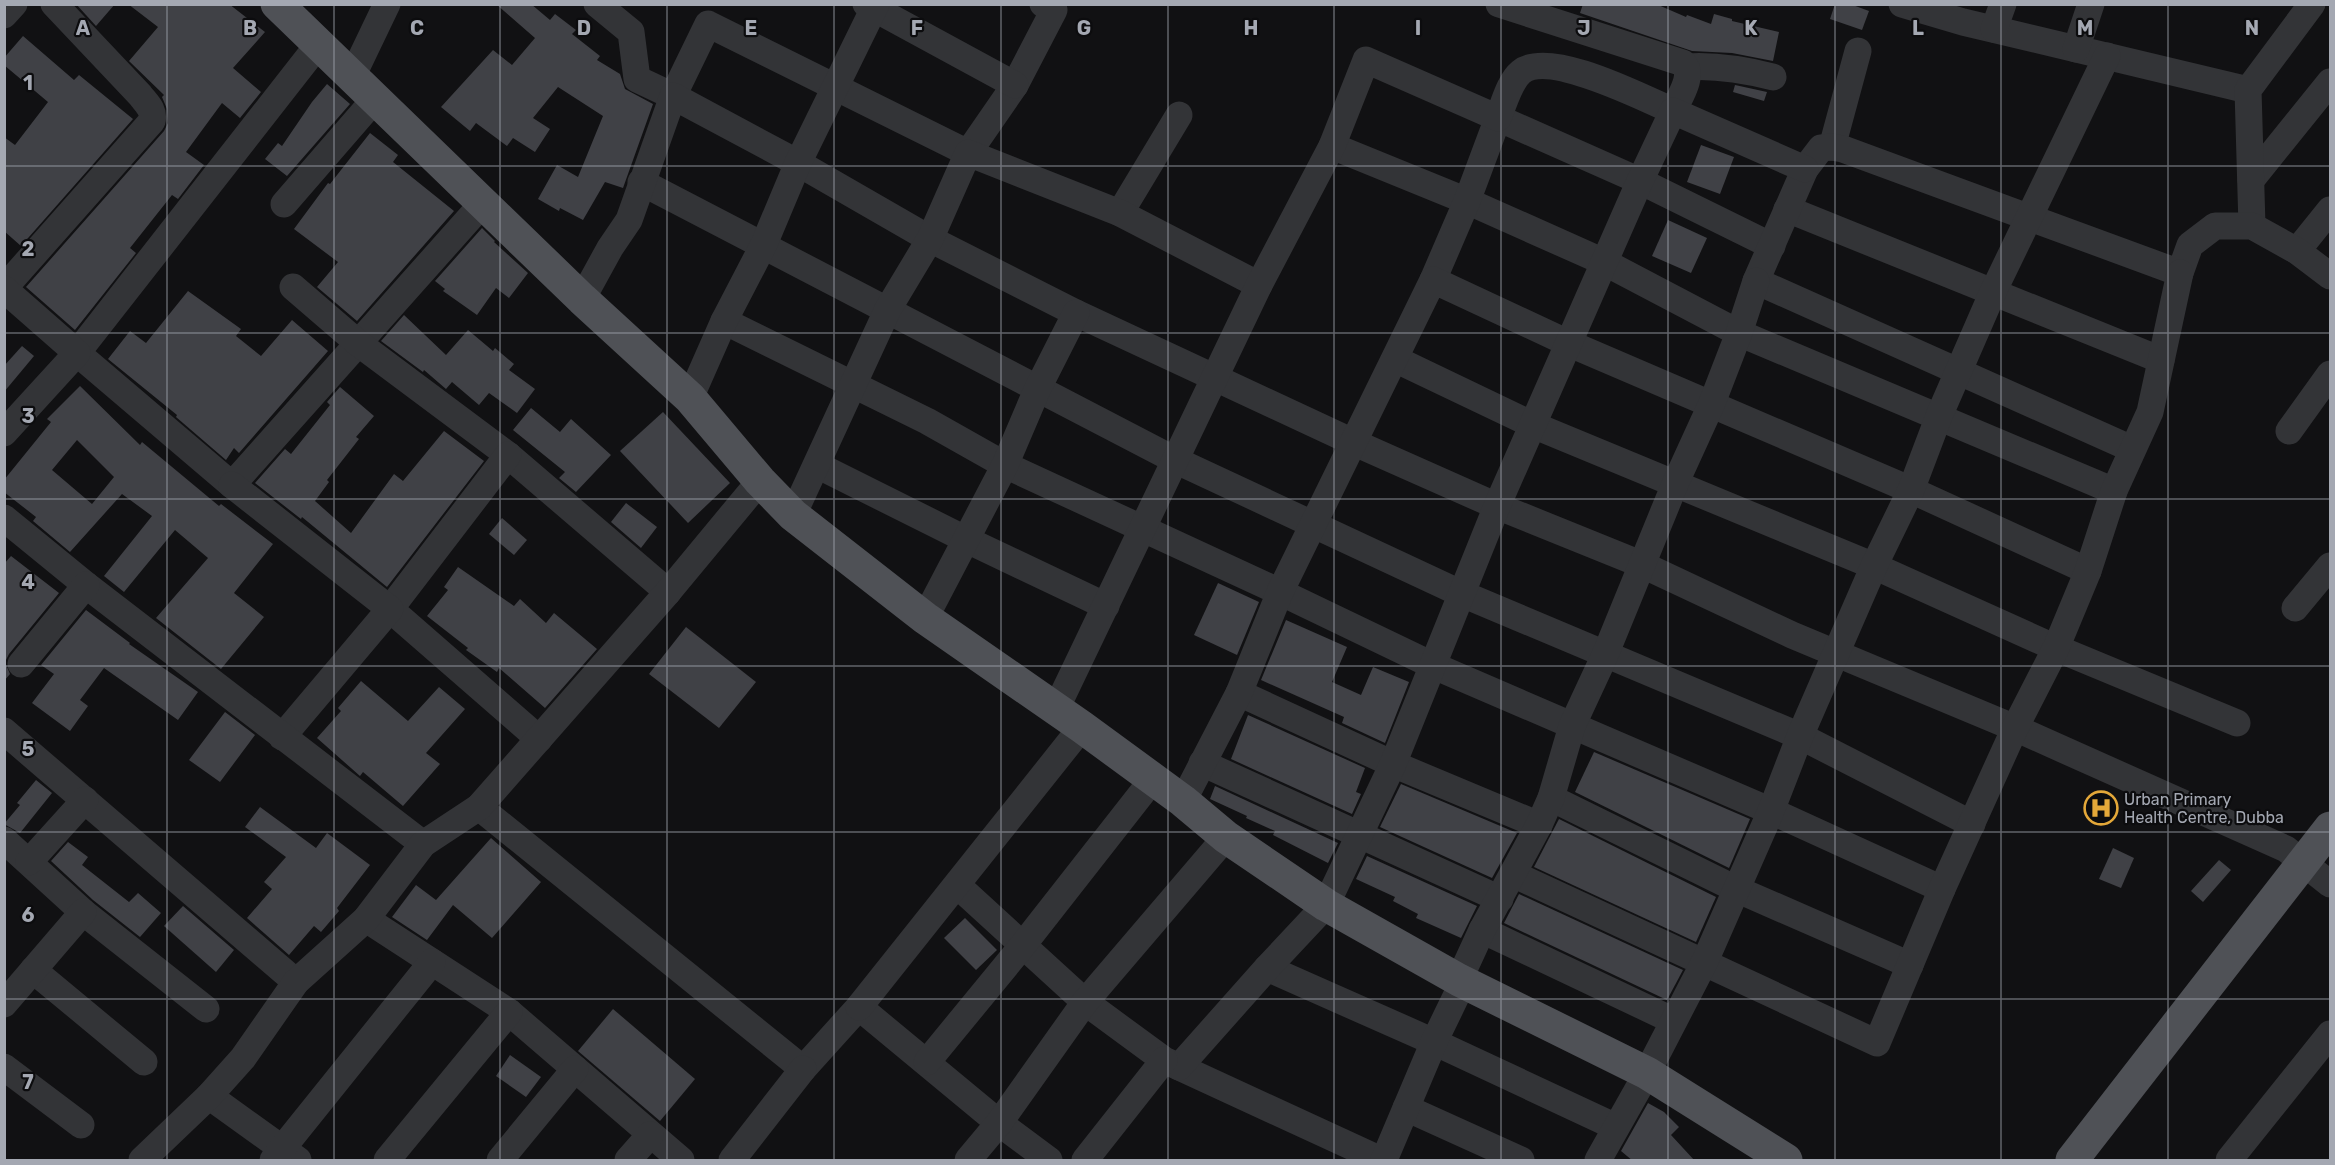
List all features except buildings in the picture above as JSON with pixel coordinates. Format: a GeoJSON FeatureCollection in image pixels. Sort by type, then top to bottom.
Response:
{"type":"FeatureCollection","features":[{"type":"Feature","properties":{"kind":"main road"},"geometry":{"type":"LineString","coordinates":[[277,4],[582,299],[690,398],[760,481],[793,515],[925,618],[1153,779],[1226,837],[1326,905],[1461,981],[1647,1074],[1786,1161]]}},
{"type":"Feature","properties":{"kind":"main road"},"geometry":{"type":"LineString","coordinates":[[2072,1161],[2331,828]]}},
{"type":"Feature","properties":{"kind":"street"},"geometry":{"type":"LineString","coordinates":[[4,15],[14,4]]}},
{"type":"Feature","properties":{"kind":"street"},"geometry":{"type":"LineString","coordinates":[[54,4],[140,95],[153,111],[153,116],[152,121],[4,289],[232,485],[390,609],[539,739]]}},
{"type":"Feature","properties":{"kind":"street"},"geometry":{"type":"LineString","coordinates":[[284,204],[364,88],[387,4]]}},
{"type":"Feature","properties":{"kind":"street"},"geometry":{"type":"LineString","coordinates":[[597,4],[631,32],[637,79],[798,163],[930,239],[1076,313],[1355,443],[1497,506],[1643,565],[1792,635],[2014,728],[2286,849],[2331,884]]}},
{"type":"Feature","properties":{"kind":"street"},"geometry":{"type":"LineString","coordinates":[[1085,1161],[1172,1064],[1326,905],[1393,764],[1497,506],[1689,74],[1683,63],[1499,4]]}},
{"type":"Feature","properties":{"kind":"street"},"geometry":{"type":"LineString","coordinates":[[1902,4],[1998,17],[2076,49],[2248,90]]}},
{"type":"Feature","properties":{"kind":"street"},"geometry":{"type":"LineString","coordinates":[[2076,49],[2091,4]]}},
{"type":"Feature","properties":{"kind":"street"},"geometry":{"type":"LineString","coordinates":[[2252,226],[2248,90],[2312,4]]}},
{"type":"Feature","properties":{"kind":"street"},"geometry":{"type":"LineString","coordinates":[[690,398],[724,321],[764,244],[798,163],[872,6],[1016,85]]}},
{"type":"Feature","properties":{"kind":"street"},"geometry":{"type":"LineString","coordinates":[[793,515],[888,309],[930,239],[968,153],[1016,85],[1052,6]]}},
{"type":"Feature","properties":{"kind":"street"},"geometry":{"type":"LineString","coordinates":[[582,299],[610,248],[629,220],[673,96],[714,14],[835,86],[968,153],[1120,213],[1259,285]]}},
{"type":"Feature","properties":{"kind":"street"},"geometry":{"type":"LineString","coordinates":[[4,432],[77,353],[318,45]]}},
{"type":"Feature","properties":{"kind":"street"},"geometry":{"type":"LineString","coordinates":[[1832,147],[1858,51]]}},
{"type":"Feature","properties":{"kind":"street"},"geometry":{"type":"LineString","coordinates":[[1598,1161],[1647,1074],[1672,1020],[1705,961],[1874,566],[1911,490],[1939,416],[1993,292],[2031,218],[2107,56]]}},
{"type":"Feature","properties":{"kind":"street"},"geometry":{"type":"LineString","coordinates":[[732,1161],[803,1069],[859,1007],[957,885],[1069,718],[1106,606],[1259,285],[1332,146],[1366,60],[1640,181],[1772,246]]}},
{"type":"Feature","properties":{"kind":"street"},"geometry":{"type":"LineString","coordinates":[[1183,801],[1239,693],[1280,592],[1433,280],[1515,78],[1523,70],[1539,65],[1566,68],[1601,79],[1805,169]]}},
{"type":"Feature","properties":{"kind":"street"},"geometry":{"type":"LineString","coordinates":[[1687,67],[1703,66],[1748,71],[1773,77]]}},
{"type":"Feature","properties":{"kind":"street"},"geometry":{"type":"LineString","coordinates":[[2251,180],[2331,82]]}},
{"type":"Feature","properties":{"kind":"street"},"geometry":{"type":"LineString","coordinates":[[1120,213],[1179,115]]}},
{"type":"Feature","properties":{"kind":"street"},"geometry":{"type":"LineString","coordinates":[[1332,146],[1467,201],[1604,262],[1739,333],[2114,490]]}},
{"type":"Feature","properties":{"kind":"street"},"geometry":{"type":"LineString","coordinates":[[957,885],[1085,1002],[1172,1064],[1382,1161],[1407,1108],[1482,930],[1539,825],[1551,798],[1572,726],[1605,655],[1675,484],[1712,403],[1756,281],[1805,169],[1821,148],[1832,147],[2180,273]]}},
{"type":"Feature","properties":{"kind":"street"},"geometry":{"type":"LineString","coordinates":[[641,182],[764,244],[1037,390],[1175,460],[1460,594],[1800,736],[1972,824]]}},
{"type":"Feature","properties":{"kind":"street"},"geometry":{"type":"LineString","coordinates":[[232,485],[484,202]]}},
{"type":"Feature","properties":{"kind":"street"},"geometry":{"type":"LineString","coordinates":[[1787,209],[2161,360]]}},
{"type":"Feature","properties":{"kind":"street"},"geometry":{"type":"LineString","coordinates":[[2297,251],[2331,210]]}},
{"type":"Feature","properties":{"kind":"street"},"geometry":{"type":"LineString","coordinates":[[1513,874],[1705,961],[1877,1043],[1942,889],[2014,728],[2056,648],[2088,571],[2114,490],[2150,412],[2180,273],[2190,245],[2215,226],[2252,226],[2297,251],[2331,276]]}},
{"type":"Feature","properties":{"kind":"street"},"geometry":{"type":"LineString","coordinates":[[1433,280],[1568,343],[1911,490],[2088,571]]}},
{"type":"Feature","properties":{"kind":"street"},"geometry":{"type":"LineString","coordinates":[[1756,281],[2132,449]]}},
{"type":"Feature","properties":{"kind":"street"},"geometry":{"type":"LineString","coordinates":[[293,287],[358,343],[508,455],[668,592]]}},
{"type":"Feature","properties":{"kind":"street"},"geometry":{"type":"LineString","coordinates":[[925,618],[1005,465],[1037,390],[1076,313]]}},
{"type":"Feature","properties":{"kind":"street"},"geometry":{"type":"LineString","coordinates":[[724,321],[927,421],[1005,465],[1432,665],[1771,811],[1942,889]]}},
{"type":"Feature","properties":{"kind":"street"},"geometry":{"type":"LineString","coordinates":[[1395,359],[1533,425],[1874,566],[2056,648],[2237,723]]}},
{"type":"Feature","properties":{"kind":"street"},"geometry":{"type":"LineString","coordinates":[[2289,430],[2331,374]]}},
{"type":"Feature","properties":{"kind":"street"},"geometry":{"type":"LineString","coordinates":[[282,737],[390,609],[508,455]]}},
{"type":"Feature","properties":{"kind":"street"},"geometry":{"type":"LineString","coordinates":[[817,465],[1106,606]]}},
{"type":"Feature","properties":{"kind":"street"},"geometry":{"type":"LineString","coordinates":[[142,1161],[209,1096],[243,1058],[296,982],[366,919],[423,844],[479,807],[668,592],[760,481]]}},
{"type":"Feature","properties":{"kind":"street"},"geometry":{"type":"LineString","coordinates":[[4,518],[86,585],[423,844]]}},
{"type":"Feature","properties":{"kind":"street"},"geometry":{"type":"LineString","coordinates":[[2295,608],[2331,566]]}},
{"type":"Feature","properties":{"kind":"street"},"geometry":{"type":"LineString","coordinates":[[21,664],[86,585]]}},
{"type":"Feature","properties":{"kind":"street"},"geometry":{"type":"LineString","coordinates":[[1239,693],[1393,764],[1539,825]]}},
{"type":"Feature","properties":{"kind":"street"},"geometry":{"type":"LineString","coordinates":[[4,731],[296,982]]}},
{"type":"Feature","properties":{"kind":"street"},"geometry":{"type":"LineString","coordinates":[[1202,763],[1500,899]]}},
{"type":"Feature","properties":{"kind":"street"},"geometry":{"type":"LineString","coordinates":[[927,1062],[1023,945],[1153,779]]}},
{"type":"Feature","properties":{"kind":"street"},"geometry":{"type":"LineString","coordinates":[[1551,798],[1736,889],[1910,965]]}},
{"type":"Feature","properties":{"kind":"street"},"geometry":{"type":"LineString","coordinates":[[29,862],[85,800]]}},
{"type":"Feature","properties":{"kind":"street"},"geometry":{"type":"LineString","coordinates":[[479,807],[803,1069]]}},
{"type":"Feature","properties":{"kind":"street"},"geometry":{"type":"LineString","coordinates":[[968,1161],[999,1123],[1085,1002],[1226,837]]}},
{"type":"Feature","properties":{"kind":"street"},"geometry":{"type":"LineString","coordinates":[[4,840],[83,912],[206,1009]]}},
{"type":"Feature","properties":{"kind":"street"},"geometry":{"type":"LineString","coordinates":[[4,1004],[83,912]]}},
{"type":"Feature","properties":{"kind":"street"},"geometry":{"type":"LineString","coordinates":[[366,919],[509,1012],[681,1161]]}},
{"type":"Feature","properties":{"kind":"street"},"geometry":{"type":"LineString","coordinates":[[1482,930],[1672,1020]]}},
{"type":"Feature","properties":{"kind":"street"},"geometry":{"type":"LineString","coordinates":[[209,1096],[284,1157],[432,962]]}},
{"type":"Feature","properties":{"kind":"street"},"geometry":{"type":"LineString","coordinates":[[1267,968],[1434,1042],[1616,1127]]}},
{"type":"Feature","properties":{"kind":"street"},"geometry":{"type":"LineString","coordinates":[[33,970],[144,1062]]}},
{"type":"Feature","properties":{"kind":"street"},"geometry":{"type":"LineString","coordinates":[[859,1007],[999,1123],[1049,1161]]}},
{"type":"Feature","properties":{"kind":"street"},"geometry":{"type":"LineString","coordinates":[[387,1161],[509,1012]]}},
{"type":"Feature","properties":{"kind":"street"},"geometry":{"type":"LineString","coordinates":[[2229,1161],[2331,1035]]}},
{"type":"Feature","properties":{"kind":"street"},"geometry":{"type":"LineString","coordinates":[[4,1067],[81,1125]]}},
{"type":"Feature","properties":{"kind":"street"},"geometry":{"type":"LineString","coordinates":[[500,1161],[575,1069]]}},
{"type":"Feature","properties":{"kind":"street"},"geometry":{"type":"LineString","coordinates":[[1407,1108],[1521,1161]]}},
{"type":"Feature","properties":{"kind":"street"},"geometry":{"type":"LineString","coordinates":[[628,1161],[650,1135]]}},
{"type":"Feature","properties":{"kind":"place","name":"Urban Primary Health Centre, Dubba"},"geometry":{"type":"Point","coordinates":[2101,808]}}]}
